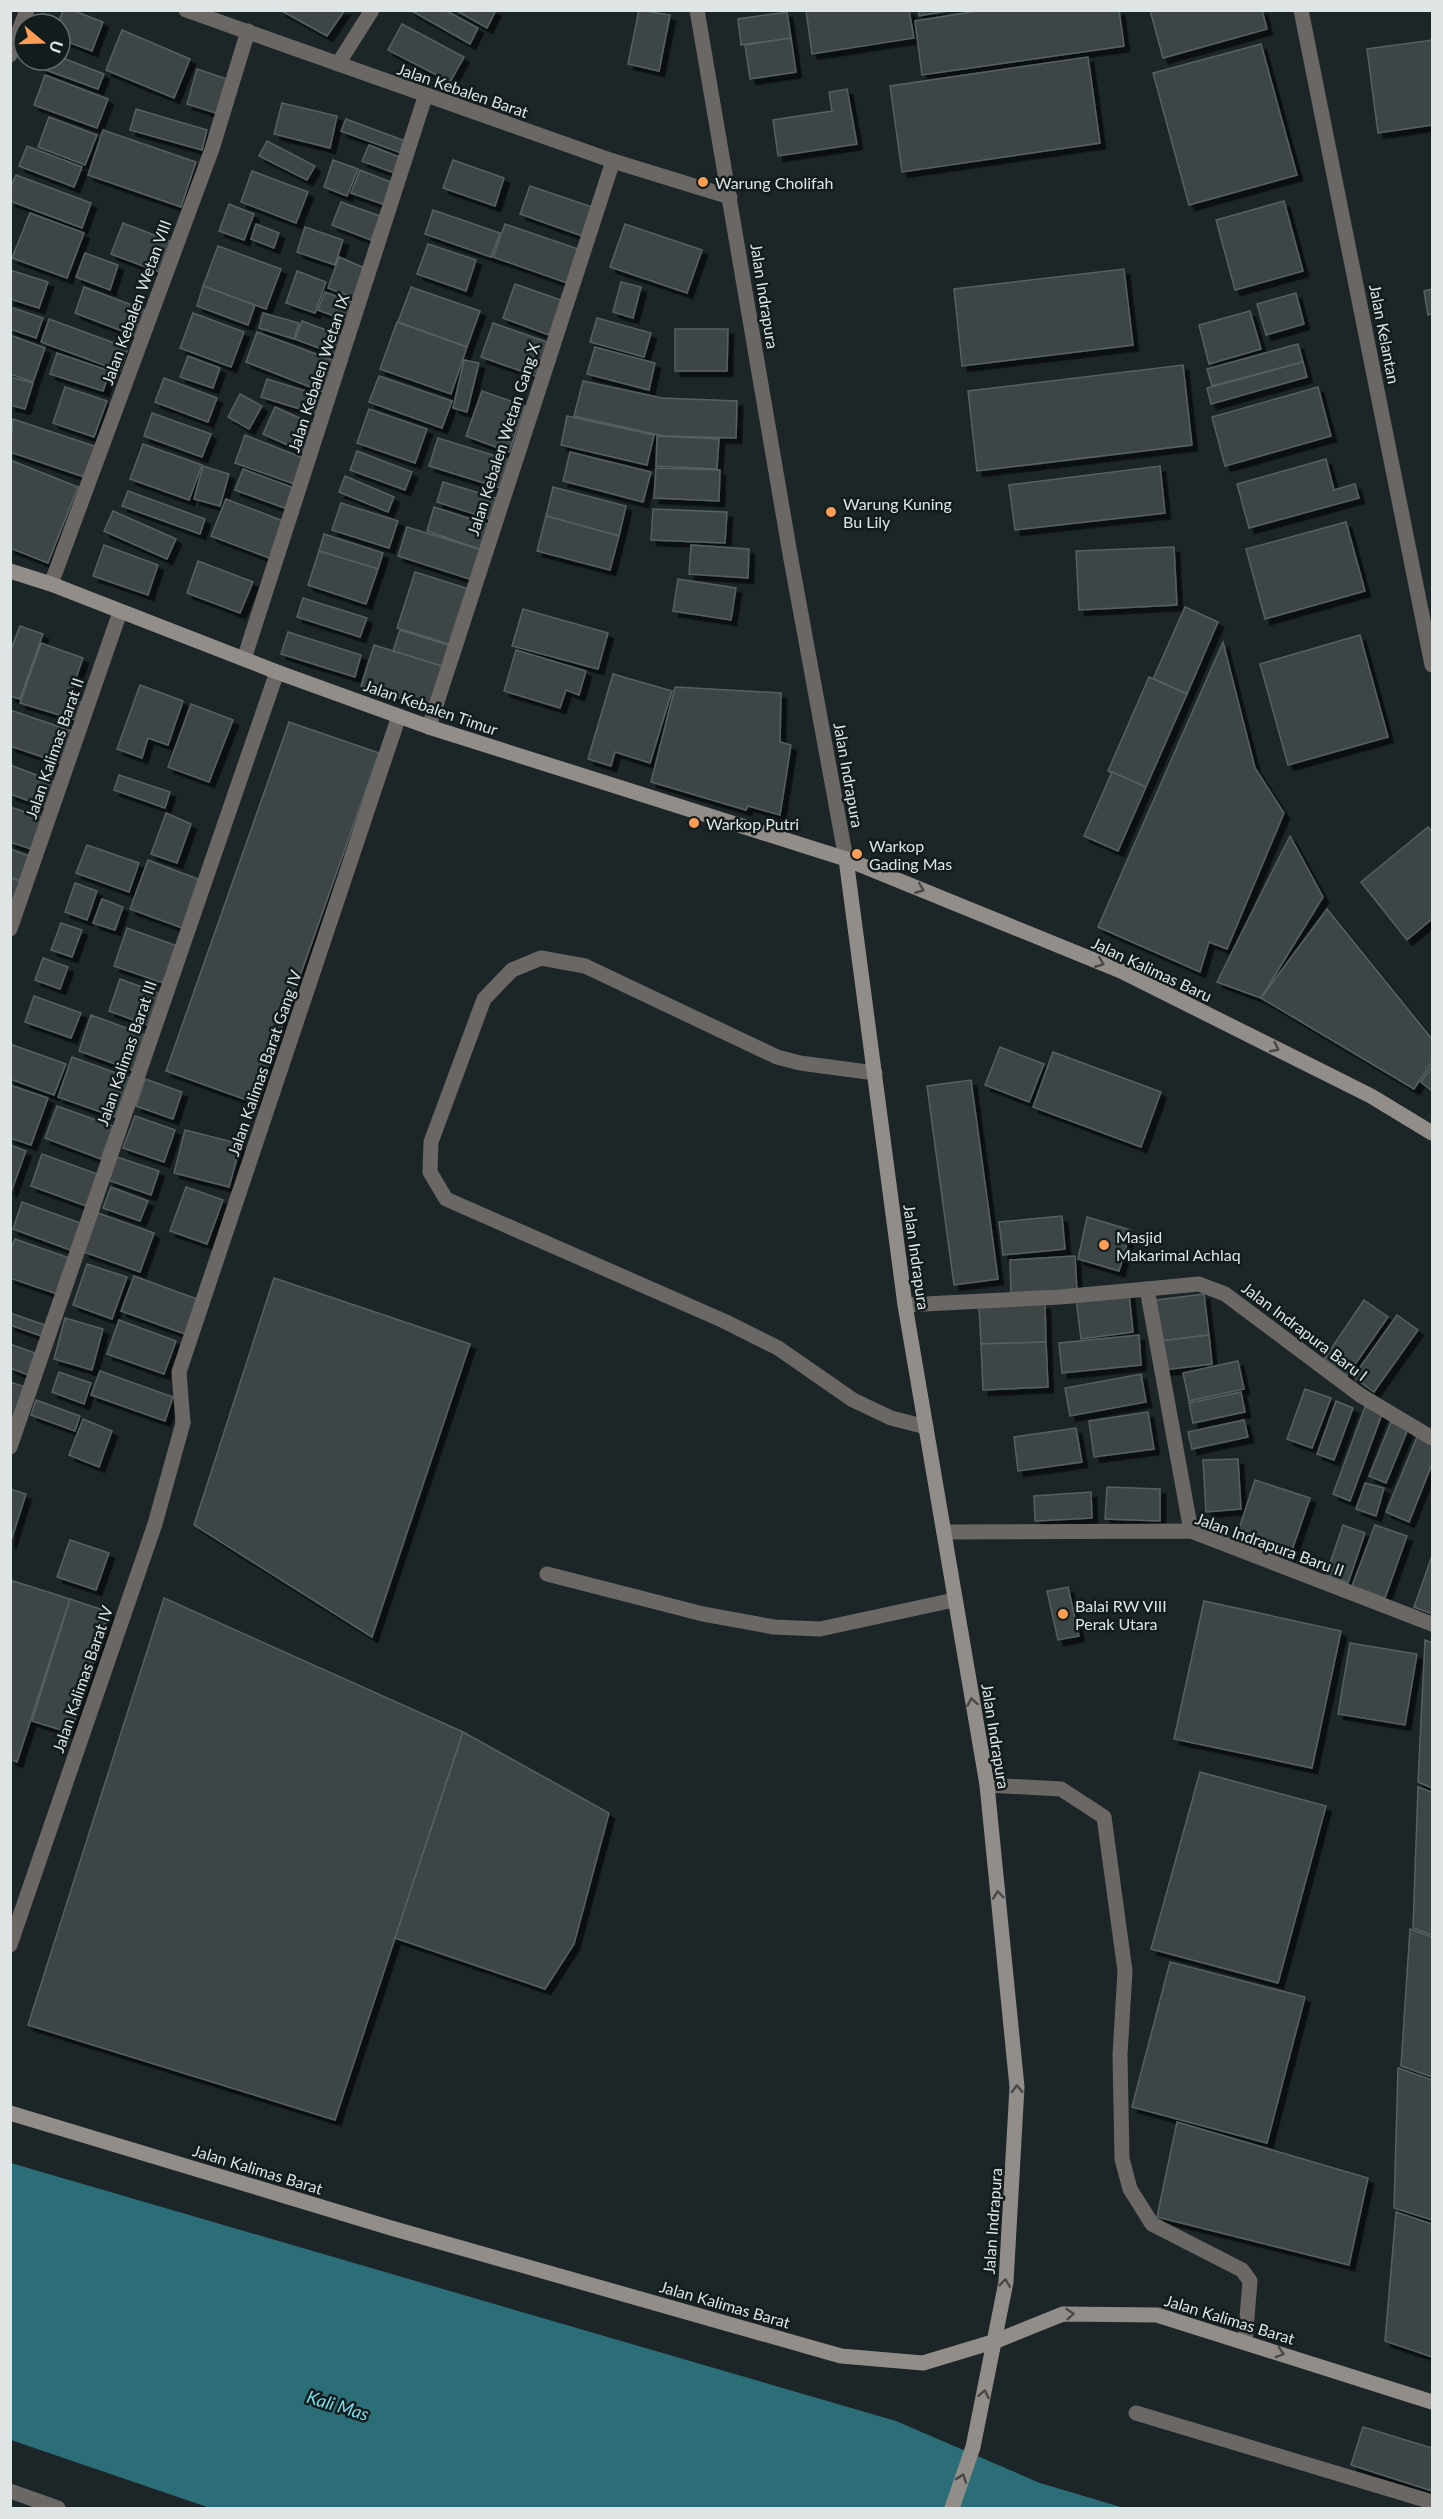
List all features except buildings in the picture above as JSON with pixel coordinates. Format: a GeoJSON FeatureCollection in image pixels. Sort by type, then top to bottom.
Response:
{"type":"FeatureCollection","features":[{"type":"Feature","properties":{"kind":"street"},"geometry":{"type":"LineString","coordinates":[[10,55],[27,10]]}},
{"type":"Feature","properties":{"kind":"street","name":"Jalan Kebalen Barat"},"geometry":{"type":"LineString","coordinates":[[186,10],[612,161],[730,197]]}},
{"type":"Feature","properties":{"kind":"street"},"geometry":{"type":"LineString","coordinates":[[338,63],[372,10]]}},
{"type":"Feature","properties":{"kind":"street","name":"Jalan Indrapura"},"geometry":{"type":"LineString","coordinates":[[697,10],[790,554],[846,859],[905,1305],[946,1532],[954,1600],[987,1785],[1017,2087],[1006,2282],[973,2447],[952,2508]]}},
{"type":"Feature","properties":{"kind":"street","name":"Jalan Kelantan"},"geometry":{"type":"LineString","coordinates":[[1301,10],[1432,665]]}},
{"type":"Feature","properties":{"kind":"street","name":"Jalan Kebalen Wetan VIII"},"geometry":{"type":"LineString","coordinates":[[51,584],[212,149],[248,31]]}},
{"type":"Feature","properties":{"kind":"street","name":"Jalan Kebalen Wetan IX"},"geometry":{"type":"LineString","coordinates":[[244,659],[425,96]]}},
{"type":"Feature","properties":{"kind":"street","name":"Jalan Kebalen Wetan Gang X"},"geometry":{"type":"LineString","coordinates":[[429,727],[612,161]]}},
{"type":"Feature","properties":{"kind":"street","name":"Jalan Kebalen Timur"},"geometry":{"type":"LineString","coordinates":[[10,571],[51,584],[277,672],[429,727],[846,859]]}},
{"type":"Feature","properties":{"kind":"street","name":"Jalan Kalimas Barat II"},"geometry":{"type":"LineString","coordinates":[[10,929],[120,612]]}},
{"type":"Feature","properties":{"kind":"street","name":"Jalan Kalimas Barat III"},"geometry":{"type":"LineString","coordinates":[[10,1447],[277,672]]}},
{"type":"Feature","properties":{"kind":"street","name":"Jalan Kalimas Barat Gang IV"},"geometry":{"type":"LineString","coordinates":[[183,1423],[179,1372],[399,716]]}},
{"type":"Feature","properties":{"kind":"street","name":"Jalan Kalimas Baru"},"geometry":{"type":"LineString","coordinates":[[846,859],[1121,971],[1371,1096],[1432,1132]]}},
{"type":"Feature","properties":{"kind":"street"},"geometry":{"type":"LineString","coordinates":[[875,1073],[801,1063],[777,1057],[585,966],[541,958],[512,970],[484,999],[430,1142],[430,1172],[446,1199],[724,1321],[778,1348],[853,1400],[891,1418],[926,1427]]}},
{"type":"Feature","properties":{"kind":"street","name":"Jalan Indrapura Baru I"},"geometry":{"type":"LineString","coordinates":[[905,1305],[1199,1284],[1225,1294],[1360,1395],[1432,1438]]}},
{"type":"Feature","properties":{"kind":"street"},"geometry":{"type":"LineString","coordinates":[[1147,1289],[1191,1532]]}},
{"type":"Feature","properties":{"kind":"street","name":"Jalan Kalimas Barat IV"},"geometry":{"type":"LineString","coordinates":[[10,1945],[155,1524],[183,1423]]}},
{"type":"Feature","properties":{"kind":"street","name":"Jalan Indrapura Baru II"},"geometry":{"type":"LineString","coordinates":[[946,1532],[1191,1532],[1432,1624]]}},
{"type":"Feature","properties":{"kind":"street"},"geometry":{"type":"LineString","coordinates":[[547,1574],[703,1614],[774,1627],[820,1629],[954,1600]]}},
{"type":"Feature","properties":{"kind":"street"},"geometry":{"type":"LineString","coordinates":[[987,1785],[1061,1790],[1104,1817],[1125,1971],[1120,2055],[1122,2159],[1130,2189],[1152,2224],[1242,2270],[1250,2281],[1245,2342]]}},
{"type":"Feature","properties":{"kind":"street","name":"Jalan Kalimas Barat"},"geometry":{"type":"LineString","coordinates":[[10,2113],[392,2228],[841,2356],[923,2362],[996,2341],[1063,2314],[1101,2312],[1157,2315],[1432,2402]]}},
{"type":"Feature","properties":{"kind":"street"},"geometry":{"type":"LineString","coordinates":[[1136,2413],[1432,2502]]}},
{"type":"Feature","properties":{"kind":"street"},"geometry":{"type":"LineString","coordinates":[[10,2492],[58,2508]]}},
{"type":"Feature","properties":{"kind":"water","name":"Kali Mas"},"geometry":{"type":"Polygon","coordinates":[[[11,2163],[896,2421],[1040,2483],[1124,2508],[210,2508],[11,2440],[11,2163]]]}},
{"type":"Feature","properties":{"kind":"place","name":"Warung Cholifah"},"geometry":{"type":"Point","coordinates":[703,182]}},
{"type":"Feature","properties":{"kind":"place","name":"Warung Kuning Bu Lily"},"geometry":{"type":"Point","coordinates":[831,512]}},
{"type":"Feature","properties":{"kind":"place","name":"Warkop Putri"},"geometry":{"type":"Point","coordinates":[694,823]}},
{"type":"Feature","properties":{"kind":"place","name":"Warkop Gading Mas"},"geometry":{"type":"Point","coordinates":[857,854]}},
{"type":"Feature","properties":{"kind":"place","name":"Masjid Makarimal Achlaq"},"geometry":{"type":"Point","coordinates":[1104,1245]}},
{"type":"Feature","properties":{"kind":"place","name":"Balai RW VIII Perak Utara"},"geometry":{"type":"Point","coordinates":[1063,1614]}}]}
